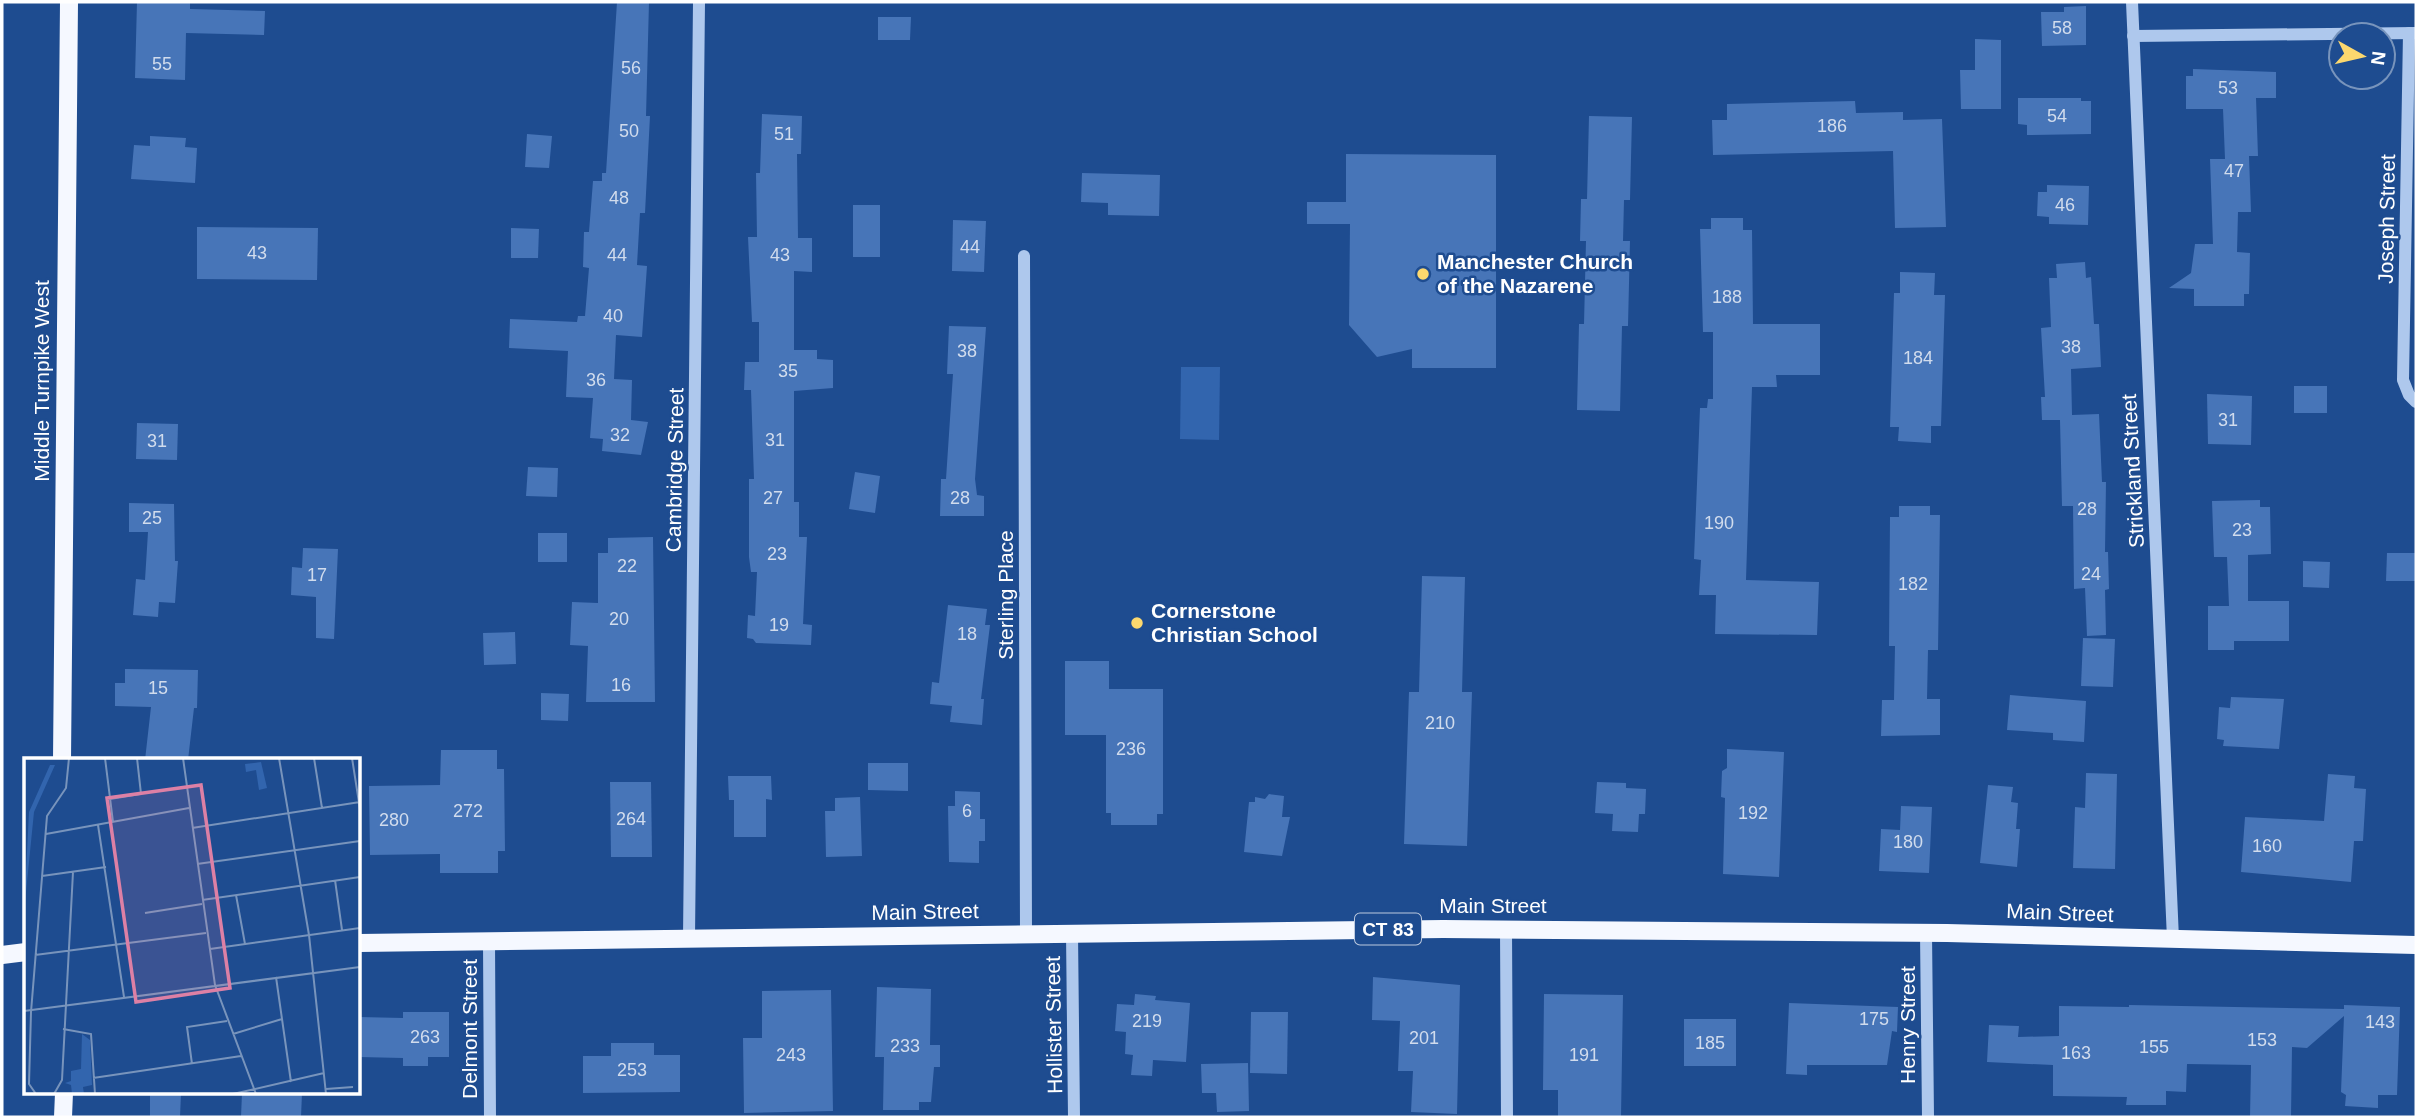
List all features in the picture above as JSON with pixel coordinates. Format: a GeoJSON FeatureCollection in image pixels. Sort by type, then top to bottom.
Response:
{"type":"FeatureCollection","features":[{"type":"Feature","properties":{"kind":"main road","name":"Middle Turnpike West"},"geometry":{"type":"LineString","coordinates":[[62,758],[69,2]]}},
{"type":"Feature","properties":{"kind":"main road","name":"Main Street"},"geometry":{"type":"LineString","coordinates":[[360,943],[1506,929],[1926,933],[2416,945]]}},
{"type":"Feature","properties":{"kind":"main road"},"geometry":{"type":"LineString","coordinates":[[2,955],[24,952]]}},
{"type":"Feature","properties":{"kind":"main road"},"geometry":{"type":"LineString","coordinates":[[63,1117],[64,1094]]}},
{"type":"Feature","properties":{"kind":"street","name":"Cambridge Street"},"geometry":{"type":"LineString","coordinates":[[689,938],[699,2]]}},
{"type":"Feature","properties":{"kind":"street","name":"Strickland Street"},"geometry":{"type":"LineString","coordinates":[[2132,2],[2173,939]]}},
{"type":"Feature","properties":{"kind":"street"},"geometry":{"type":"LineString","coordinates":[[2133,36],[2413,33]]}},
{"type":"Feature","properties":{"kind":"street","name":"Joseph Street"},"geometry":{"type":"LineString","coordinates":[[2413,33],[2403,380],[2409,396],[2416,402]]}},
{"type":"Feature","properties":{"kind":"street","name":"Sterling Place"},"geometry":{"type":"LineString","coordinates":[[1024,256],[1026,933]]}},
{"type":"Feature","properties":{"kind":"street"},"geometry":{"type":"LineString","coordinates":[[1506,929],[1507,1117]]}},
{"type":"Feature","properties":{"kind":"street","name":"Hollister Street"},"geometry":{"type":"LineString","coordinates":[[1072,933],[1074,1117]]}},
{"type":"Feature","properties":{"kind":"street","name":"Henry Street"},"geometry":{"type":"LineString","coordinates":[[1926,933],[1928,1117]]}},
{"type":"Feature","properties":{"kind":"street","name":"Delmont Street"},"geometry":{"type":"LineString","coordinates":[[489,941],[490,1117]]}},
{"type":"Feature","properties":{"kind":"shaded area"},"geometry":{"type":"Polygon","coordinates":[[[1181,367],[1220,367],[1219,440],[1180,439],[1181,367]]]}},
{"type":"Feature","properties":{"kind":"building"},"geometry":{"type":"Polygon","coordinates":[[[137,2],[190,2],[190,9],[265,11],[264,35],[186,33],[185,80],[135,78],[137,2]]]}},
{"type":"Feature","properties":{"kind":"building"},"geometry":{"type":"Polygon","coordinates":[[[617,2],[649,2],[646,116],[650,116],[645,213],[640,213],[637,265],[647,266],[642,337],[616,335],[614,379],[632,380],[631,420],[648,422],[641,455],[602,451],[603,439],[590,438],[593,398],[566,397],[568,351],[509,348],[510,319],[577,322],[578,316],[585,316],[589,268],[583,267],[584,232],[589,232],[593,181],[602,181],[602,173],[606,173],[617,2]]]}},
{"type":"Feature","properties":{"kind":"building"},"geometry":{"type":"Polygon","coordinates":[[[2086,6],[2086,45],[2042,46],[2041,12],[2064,12],[2064,7],[2086,6]]]}},
{"type":"Feature","properties":{"kind":"building"},"geometry":{"type":"Polygon","coordinates":[[[878,17],[911,17],[910,40],[878,40],[878,17]]]}},
{"type":"Feature","properties":{"kind":"building"},"geometry":{"type":"Polygon","coordinates":[[[1975,39],[2001,40],[2001,109],[1961,109],[1960,70],[1975,70],[1975,39]]]}},
{"type":"Feature","properties":{"kind":"building"},"geometry":{"type":"Polygon","coordinates":[[[2193,69],[2276,72],[2276,98],[2256,98],[2258,156],[2249,156],[2251,212],[2238,212],[2237,252],[2250,253],[2249,294],[2244,294],[2244,306],[2194,306],[2194,289],[2169,288],[2191,273],[2195,244],[2213,244],[2210,159],[2225,159],[2223,109],[2186,109],[2186,76],[2193,76],[2193,69]]]}},
{"type":"Feature","properties":{"kind":"building"},"geometry":{"type":"Polygon","coordinates":[[[2018,98],[2081,98],[2081,101],[2091,101],[2091,134],[2027,135],[2027,125],[2018,124],[2018,98]]]}},
{"type":"Feature","properties":{"kind":"building"},"geometry":{"type":"Polygon","coordinates":[[[1855,101],[1856,113],[1903,112],[1903,120],[1942,119],[1946,227],[1895,228],[1893,151],[1713,155],[1712,120],[1727,120],[1727,104],[1855,101]]]}},
{"type":"Feature","properties":{"kind":"building"},"geometry":{"type":"Polygon","coordinates":[[[762,114],[802,116],[801,154],[797,154],[798,238],[812,238],[812,272],[794,271],[794,350],[817,350],[817,359],[833,360],[833,388],[794,391],[794,502],[799,502],[799,537],[807,537],[803,624],[812,625],[811,645],[756,643],[747,638],[748,615],[755,616],[757,572],[751,572],[749,557],[749,479],[754,479],[751,390],[744,390],[745,362],[759,362],[759,322],[752,322],[748,237],[757,237],[756,173],[760,173],[762,114]]]}},
{"type":"Feature","properties":{"kind":"building"},"geometry":{"type":"Polygon","coordinates":[[[1589,116],[1632,117],[1630,200],[1624,200],[1623,241],[1630,241],[1628,326],[1622,326],[1620,411],[1577,410],[1579,324],[1584,324],[1586,241],[1580,241],[1581,199],[1587,199],[1589,116]]]}},
{"type":"Feature","properties":{"kind":"building"},"geometry":{"type":"Polygon","coordinates":[[[527,134],[552,136],[549,168],[525,167],[527,134]]]}},
{"type":"Feature","properties":{"kind":"building"},"geometry":{"type":"Polygon","coordinates":[[[150,136],[186,138],[185,147],[197,148],[195,183],[131,179],[134,145],[150,146],[150,136]]]}},
{"type":"Feature","properties":{"kind":"building","name":"Manchester Church of the Nazarene"},"geometry":{"type":"Polygon","coordinates":[[[1346,154],[1496,155],[1496,368],[1412,368],[1412,349],[1377,357],[1349,325],[1350,224],[1307,224],[1307,202],[1346,202],[1346,154]]]}},
{"type":"Feature","properties":{"kind":"building"},"geometry":{"type":"Polygon","coordinates":[[[1082,173],[1160,175],[1159,216],[1108,215],[1108,203],[1081,202],[1082,173]]]}},
{"type":"Feature","properties":{"kind":"building"},"geometry":{"type":"Polygon","coordinates":[[[2047,185],[2089,186],[2088,225],[2049,224],[2049,217],[2037,216],[2038,192],[2047,192],[2047,185]]]}},
{"type":"Feature","properties":{"kind":"building"},"geometry":{"type":"Polygon","coordinates":[[[853,205],[880,205],[880,257],[853,257],[853,205]]]}},
{"type":"Feature","properties":{"kind":"building"},"geometry":{"type":"Polygon","coordinates":[[[1711,218],[1743,218],[1743,230],[1752,230],[1753,324],[1820,324],[1820,375],[1776,375],[1777,387],[1752,387],[1746,580],[1819,582],[1817,635],[1715,634],[1716,595],[1699,595],[1701,560],[1694,559],[1700,408],[1707,408],[1708,399],[1713,399],[1713,332],[1703,332],[1700,229],[1711,229],[1711,218]]]}},
{"type":"Feature","properties":{"kind":"building"},"geometry":{"type":"Polygon","coordinates":[[[953,220],[986,221],[984,272],[952,271],[953,220]]]}},
{"type":"Feature","properties":{"kind":"building"},"geometry":{"type":"Polygon","coordinates":[[[197,227],[318,228],[317,280],[197,279],[197,227]]]}},
{"type":"Feature","properties":{"kind":"building"},"geometry":{"type":"Polygon","coordinates":[[[511,228],[539,229],[538,258],[511,258],[511,228]]]}},
{"type":"Feature","properties":{"kind":"building"},"geometry":{"type":"Polygon","coordinates":[[[2085,262],[2086,278],[2091,277],[2094,324],[2099,324],[2101,367],[2071,369],[2072,415],[2099,414],[2102,482],[2106,482],[2105,552],[2108,552],[2109,589],[2105,590],[2106,635],[2087,636],[2085,588],[2074,589],[2073,506],[2062,506],[2060,420],[2042,420],[2041,397],[2045,397],[2041,328],[2051,327],[2049,278],[2057,278],[2056,264],[2085,262]]]}},
{"type":"Feature","properties":{"kind":"building"},"geometry":{"type":"Polygon","coordinates":[[[1900,272],[1935,273],[1934,295],[1945,295],[1941,426],[1931,426],[1931,443],[1898,441],[1899,427],[1890,427],[1894,293],[1900,293],[1900,272]]]}},
{"type":"Feature","properties":{"kind":"building"},"geometry":{"type":"Polygon","coordinates":[[[949,326],[986,327],[975,479],[977,495],[984,496],[984,516],[940,516],[941,479],[946,479],[953,374],[947,374],[949,326]]]}},
{"type":"Feature","properties":{"kind":"building"},"geometry":{"type":"Polygon","coordinates":[[[2294,386],[2327,386],[2327,413],[2294,413],[2294,386]]]}},
{"type":"Feature","properties":{"kind":"building"},"geometry":{"type":"Polygon","coordinates":[[[2207,394],[2252,396],[2251,445],[2208,444],[2207,394]]]}},
{"type":"Feature","properties":{"kind":"building"},"geometry":{"type":"Polygon","coordinates":[[[137,423],[178,424],[177,460],[136,459],[137,423]]]}},
{"type":"Feature","properties":{"kind":"building"},"geometry":{"type":"Polygon","coordinates":[[[528,467],[558,468],[557,497],[526,496],[528,467]]]}},
{"type":"Feature","properties":{"kind":"building"},"geometry":{"type":"Polygon","coordinates":[[[855,472],[880,476],[875,513],[849,509],[855,472]]]}},
{"type":"Feature","properties":{"kind":"building"},"geometry":{"type":"Polygon","coordinates":[[[2260,500],[2260,507],[2270,507],[2271,554],[2248,555],[2248,601],[2289,601],[2289,641],[2234,641],[2234,650],[2208,650],[2208,606],[2229,606],[2227,557],[2214,557],[2212,501],[2260,500]]]}},
{"type":"Feature","properties":{"kind":"building"},"geometry":{"type":"Polygon","coordinates":[[[129,503],[174,504],[175,561],[178,561],[175,603],[159,602],[158,617],[133,615],[136,579],[145,580],[148,532],[129,532],[129,503]]]}},
{"type":"Feature","properties":{"kind":"building"},"geometry":{"type":"Polygon","coordinates":[[[1899,506],[1930,506],[1930,515],[1940,515],[1938,650],[1928,650],[1927,699],[1940,699],[1940,735],[1881,736],[1882,700],[1894,700],[1895,646],[1889,646],[1890,517],[1899,517],[1899,506]]]}},
{"type":"Feature","properties":{"kind":"building"},"geometry":{"type":"Polygon","coordinates":[[[538,533],[567,533],[567,562],[538,562],[538,533]]]}},
{"type":"Feature","properties":{"kind":"building"},"geometry":{"type":"Polygon","coordinates":[[[653,537],[655,702],[586,702],[588,646],[570,645],[572,602],[598,603],[598,553],[608,553],[608,538],[653,537]]]}},
{"type":"Feature","properties":{"kind":"building"},"geometry":{"type":"Polygon","coordinates":[[[303,548],[338,549],[334,639],[316,638],[316,597],[291,595],[292,567],[302,568],[303,548]]]}},
{"type":"Feature","properties":{"kind":"building"},"geometry":{"type":"Polygon","coordinates":[[[2387,553],[2416,553],[2416,581],[2386,581],[2387,553]]]}},
{"type":"Feature","properties":{"kind":"building"},"geometry":{"type":"Polygon","coordinates":[[[2303,561],[2330,562],[2329,588],[2303,587],[2303,561]]]}},
{"type":"Feature","properties":{"kind":"building"},"geometry":{"type":"Polygon","coordinates":[[[1422,576],[1465,577],[1462,692],[1472,692],[1467,846],[1404,844],[1409,692],[1419,692],[1422,576]]]}},
{"type":"Feature","properties":{"kind":"building"},"geometry":{"type":"Polygon","coordinates":[[[948,605],[987,609],[985,625],[990,625],[981,699],[984,699],[982,725],[950,722],[952,706],[930,704],[932,682],[939,683],[948,605]]]}},
{"type":"Feature","properties":{"kind":"building"},"geometry":{"type":"Polygon","coordinates":[[[515,632],[516,664],[484,665],[483,633],[515,632]]]}},
{"type":"Feature","properties":{"kind":"building"},"geometry":{"type":"Polygon","coordinates":[[[2083,638],[2115,639],[2113,687],[2081,686],[2083,638]]]}},
{"type":"Feature","properties":{"kind":"building"},"geometry":{"type":"Polygon","coordinates":[[[1065,661],[1109,661],[1109,689],[1163,689],[1163,814],[1157,814],[1157,825],[1111,825],[1111,813],[1106,813],[1106,735],[1065,735],[1065,661]]]}},
{"type":"Feature","properties":{"kind":"building"},"geometry":{"type":"Polygon","coordinates":[[[125,669],[198,670],[197,708],[194,708],[188,758],[145,758],[151,707],[115,706],[115,683],[125,683],[125,669]]]}},
{"type":"Feature","properties":{"kind":"building"},"geometry":{"type":"Polygon","coordinates":[[[541,693],[569,694],[568,721],[541,720],[541,693]]]}},
{"type":"Feature","properties":{"kind":"building"},"geometry":{"type":"Polygon","coordinates":[[[2010,695],[2086,701],[2084,742],[2053,740],[2053,733],[2007,730],[2010,695]]]}},
{"type":"Feature","properties":{"kind":"building"},"geometry":{"type":"Polygon","coordinates":[[[2231,697],[2284,699],[2279,749],[2223,746],[2224,740],[2217,739],[2219,707],[2230,708],[2231,697]]]}},
{"type":"Feature","properties":{"kind":"building"},"geometry":{"type":"Polygon","coordinates":[[[1727,749],[1784,752],[1779,877],[1723,874],[1725,798],[1721,797],[1722,771],[1727,768],[1727,749]]]}},
{"type":"Feature","properties":{"kind":"building"},"geometry":{"type":"Polygon","coordinates":[[[441,750],[497,750],[497,769],[504,769],[505,851],[498,851],[498,873],[440,873],[440,854],[370,855],[369,786],[440,785],[441,750]]]}},
{"type":"Feature","properties":{"kind":"building"},"geometry":{"type":"Polygon","coordinates":[[[868,763],[908,763],[908,791],[868,790],[868,763]]]}},
{"type":"Feature","properties":{"kind":"building"},"geometry":{"type":"Polygon","coordinates":[[[2086,773],[2117,774],[2115,869],[2073,868],[2075,807],[2085,808],[2086,773]]]}},
{"type":"Feature","properties":{"kind":"building"},"geometry":{"type":"Polygon","coordinates":[[[2328,774],[2355,776],[2354,788],[2366,789],[2363,841],[2354,841],[2351,882],[2241,872],[2245,817],[2324,821],[2328,774]]]}},
{"type":"Feature","properties":{"kind":"building"},"geometry":{"type":"Polygon","coordinates":[[[728,776],[771,776],[772,800],[766,799],[766,837],[734,837],[734,800],[729,800],[728,776]]]}},
{"type":"Feature","properties":{"kind":"building"},"geometry":{"type":"Polygon","coordinates":[[[610,782],[651,782],[652,857],[611,857],[610,782]]]}},
{"type":"Feature","properties":{"kind":"building"},"geometry":{"type":"Polygon","coordinates":[[[1597,782],[1626,783],[1626,788],[1646,789],[1645,814],[1639,814],[1638,832],[1612,831],[1613,814],[1595,813],[1597,782]]]}},
{"type":"Feature","properties":{"kind":"building"},"geometry":{"type":"Polygon","coordinates":[[[1988,785],[2013,787],[2011,802],[2018,803],[2016,829],[2020,829],[2017,867],[1980,863],[1988,785]]]}},
{"type":"Feature","properties":{"kind":"building"},"geometry":{"type":"Polygon","coordinates":[[[955,791],[980,792],[980,819],[985,819],[985,841],[979,841],[979,863],[949,862],[948,806],[955,806],[955,791]]]}},
{"type":"Feature","properties":{"kind":"building"},"geometry":{"type":"Polygon","coordinates":[[[1269,794],[1284,796],[1282,817],[1290,817],[1282,856],[1244,852],[1249,802],[1255,802],[1255,797],[1265,799],[1269,794]]]}},
{"type":"Feature","properties":{"kind":"building"},"geometry":{"type":"Polygon","coordinates":[[[860,797],[862,856],[826,857],[825,811],[835,811],[835,798],[860,797]]]}},
{"type":"Feature","properties":{"kind":"building"},"geometry":{"type":"Polygon","coordinates":[[[1901,806],[1932,807],[1929,873],[1879,871],[1881,829],[1900,830],[1901,806]]]}},
{"type":"Feature","properties":{"kind":"building"},"geometry":{"type":"Polygon","coordinates":[[[1373,977],[1460,985],[1457,1114],[1411,1112],[1413,1071],[1398,1071],[1400,1021],[1372,1020],[1373,977]]]}},
{"type":"Feature","properties":{"kind":"building"},"geometry":{"type":"Polygon","coordinates":[[[877,987],[931,989],[930,1045],[940,1045],[940,1067],[934,1067],[931,1102],[919,1102],[919,1110],[883,1110],[884,1057],[875,1057],[877,987]]]}},
{"type":"Feature","properties":{"kind":"building"},"geometry":{"type":"Polygon","coordinates":[[[831,990],[833,1111],[744,1113],[743,1038],[762,1038],[762,991],[831,990]]]}},
{"type":"Feature","properties":{"kind":"building"},"geometry":{"type":"Polygon","coordinates":[[[1135,994],[1156,996],[1155,1000],[1190,1003],[1186,1062],[1153,1060],[1152,1076],[1131,1075],[1133,1055],[1125,1054],[1126,1032],[1115,1031],[1117,1004],[1134,1005],[1135,994]]]}},
{"type":"Feature","properties":{"kind":"building"},"geometry":{"type":"Polygon","coordinates":[[[1544,994],[1623,995],[1621,1117],[1558,1117],[1558,1090],[1543,1090],[1544,994]]]}},
{"type":"Feature","properties":{"kind":"building"},"geometry":{"type":"Polygon","coordinates":[[[1789,1003],[1898,1007],[1897,1032],[1892,1031],[1887,1065],[1807,1065],[1807,1075],[1786,1074],[1789,1003]]]}},
{"type":"Feature","properties":{"kind":"building"},"geometry":{"type":"Polygon","coordinates":[[[2344,1005],[2400,1007],[2397,1095],[2378,1095],[2378,1108],[2345,1106],[2346,1095],[2341,1092],[2344,1016],[2307,1048],[2292,1047],[2291,1117],[2250,1117],[2251,1065],[2187,1064],[2186,1092],[2166,1091],[2166,1105],[2126,1105],[2127,1097],[2053,1096],[2053,1065],[1987,1062],[1989,1025],[2019,1026],[2018,1037],[2059,1036],[2059,1006],[2344,1009],[2344,1005]]]}},
{"type":"Feature","properties":{"kind":"building"},"geometry":{"type":"Polygon","coordinates":[[[403,1012],[449,1012],[449,1057],[428,1057],[428,1066],[403,1066],[403,1058],[360,1057],[360,1017],[403,1018],[403,1012]]]}},
{"type":"Feature","properties":{"kind":"building"},"geometry":{"type":"Polygon","coordinates":[[[1251,1012],[1288,1012],[1287,1074],[1250,1073],[1251,1012]]]}},
{"type":"Feature","properties":{"kind":"building"},"geometry":{"type":"Polygon","coordinates":[[[1684,1019],[1736,1019],[1736,1066],[1684,1066],[1684,1019]]]}},
{"type":"Feature","properties":{"kind":"building"},"geometry":{"type":"Polygon","coordinates":[[[611,1043],[654,1043],[654,1055],[680,1055],[680,1092],[583,1093],[583,1056],[611,1056],[611,1043]]]}},
{"type":"Feature","properties":{"kind":"building"},"geometry":{"type":"Polygon","coordinates":[[[1248,1063],[1249,1111],[1217,1112],[1216,1093],[1202,1093],[1201,1064],[1248,1063]]]}},
{"type":"Feature","properties":{"kind":"building"},"geometry":{"type":"Polygon","coordinates":[[[150,1094],[181,1094],[180,1117],[150,1117],[150,1094]]]}},
{"type":"Feature","properties":{"kind":"building"},"geometry":{"type":"Polygon","coordinates":[[[242,1094],[302,1094],[301,1117],[241,1117],[242,1094]]]}},
{"type":"Feature","properties":{"kind":"place","name":"Manchester Church of the Nazarene"},"geometry":{"type":"Point","coordinates":[1423,274]}},
{"type":"Feature","properties":{"kind":"place","name":"Cornerstone Christian School"},"geometry":{"type":"Point","coordinates":[1137,623]}}]}
